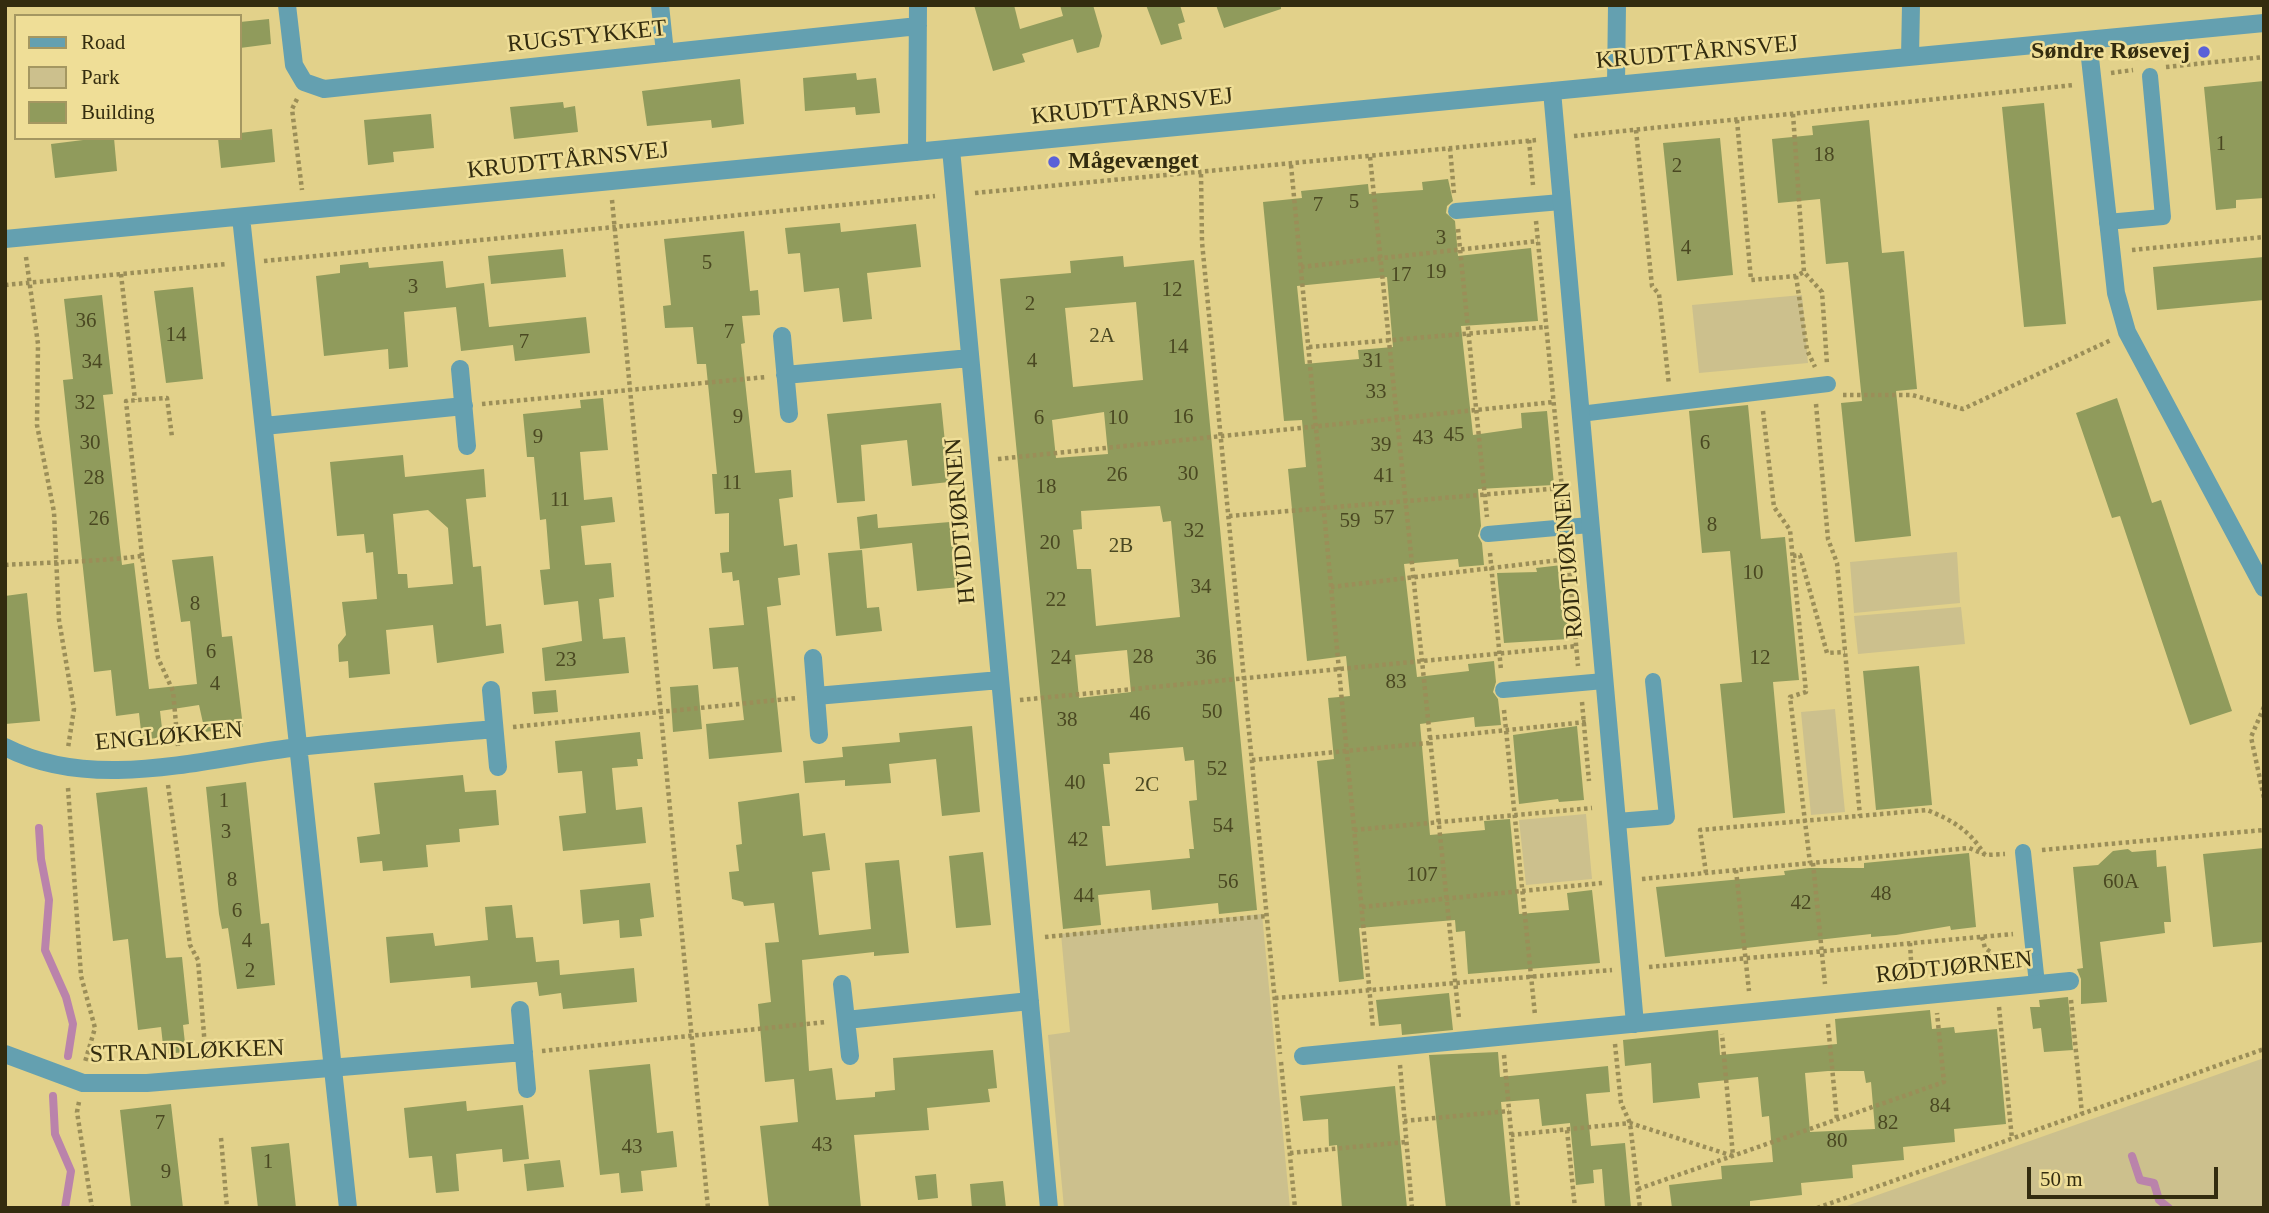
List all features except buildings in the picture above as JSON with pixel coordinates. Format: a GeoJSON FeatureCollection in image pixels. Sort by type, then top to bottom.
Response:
{"type":"FeatureCollection","features":[{"type":"Feature","properties":{"kind":"street"},"geometry":{"type":"LineString","coordinates":[[288,5],[294,65],[304,82]]}},
{"type":"Feature","properties":{"kind":"street"},"geometry":{"type":"LineString","coordinates":[[660,5],[665,53]]}},
{"type":"Feature","properties":{"kind":"street"},"geometry":{"type":"LineString","coordinates":[[917,152],[918,5]]}},
{"type":"Feature","properties":{"kind":"street"},"geometry":{"type":"LineString","coordinates":[[1616,85],[1618,5]]}},
{"type":"Feature","properties":{"kind":"street"},"geometry":{"type":"LineString","coordinates":[[1910,57],[1911,5]]}},
{"type":"Feature","properties":{"kind":"street","name":"KRUDTTÅRNSVEJ"},"geometry":{"type":"LineString","coordinates":[[5,239],[2264,23]]}},
{"type":"Feature","properties":{"kind":"street","name":"RUGSTYKKET"},"geometry":{"type":"LineString","coordinates":[[304,82],[324,89],[918,26]]}},
{"type":"Feature","properties":{"kind":"street"},"geometry":{"type":"LineString","coordinates":[[2088,40],[2110,252],[2116,293],[2127,332],[2264,588]]}},
{"type":"Feature","properties":{"kind":"street","name":"RØDTJØRNEN"},"geometry":{"type":"LineString","coordinates":[[1552,91],[1635,1024]]}},
{"type":"Feature","properties":{"kind":"street","name":"HVIDTJØRNEN"},"geometry":{"type":"LineString","coordinates":[[951,149],[1049,1208]]}},
{"type":"Feature","properties":{"kind":"street"},"geometry":{"type":"LineString","coordinates":[[241,217],[348,1208]]}},
{"type":"Feature","properties":{"kind":"street"},"geometry":{"type":"LineString","coordinates":[[782,336],[789,414]]}},
{"type":"Feature","properties":{"kind":"street"},"geometry":{"type":"LineString","coordinates":[[785,375],[970,358]]}},
{"type":"Feature","properties":{"kind":"street"},"geometry":{"type":"LineString","coordinates":[[460,369],[467,446]]}},
{"type":"Feature","properties":{"kind":"street"},"geometry":{"type":"LineString","coordinates":[[264,426],[464,406]]}},
{"type":"Feature","properties":{"kind":"street"},"geometry":{"type":"LineString","coordinates":[[813,659],[819,735]]}},
{"type":"Feature","properties":{"kind":"street"},"geometry":{"type":"LineString","coordinates":[[816,696],[1000,680]]}},
{"type":"Feature","properties":{"kind":"street"},"geometry":{"type":"LineString","coordinates":[[491,690],[498,767]]}},
{"type":"Feature","properties":{"kind":"street","name":"ENGLØKKEN"},"geometry":{"type":"LineString","coordinates":[[5,747],[65,766],[130,769],[298,747],[494,729]]}},
{"type":"Feature","properties":{"kind":"street","name":"RØDTJØRNEN"},"geometry":{"type":"LineString","coordinates":[[1303,1056],[2070,982]]}},
{"type":"Feature","properties":{"kind":"street"},"geometry":{"type":"LineString","coordinates":[[842,984],[849,1056]]}},
{"type":"Feature","properties":{"kind":"street"},"geometry":{"type":"LineString","coordinates":[[846,1020],[1030,1001]]}},
{"type":"Feature","properties":{"kind":"street"},"geometry":{"type":"LineString","coordinates":[[520,1010],[527,1089]]}},
{"type":"Feature","properties":{"kind":"street","name":"STRANDLØKKEN"},"geometry":{"type":"LineString","coordinates":[[5,1054],[83,1083],[147,1083],[333,1070],[524,1052]]}},
{"type":"Feature","properties":{"kind":"lane"},"geometry":{"type":"LineString","coordinates":[[2107,222],[2163,217],[2148,71]]}},
{"type":"Feature","properties":{"kind":"lane"},"geometry":{"type":"LineString","coordinates":[[1456,211],[1561,202]]}},
{"type":"Feature","properties":{"kind":"lane"},"geometry":{"type":"LineString","coordinates":[[1580,406],[1671,403],[1760,392],[1824,388]]}},
{"type":"Feature","properties":{"kind":"lane"},"geometry":{"type":"LineString","coordinates":[[1488,534],[1590,525]]}},
{"type":"Feature","properties":{"kind":"lane"},"geometry":{"type":"LineString","coordinates":[[1503,690],[1604,681]]}},
{"type":"Feature","properties":{"kind":"lane"},"geometry":{"type":"LineString","coordinates":[[1616,821],[1667,817],[1653,681]]}},
{"type":"Feature","properties":{"kind":"lane"},"geometry":{"type":"LineString","coordinates":[[2023,852],[2037,985]]}},
{"type":"Feature","properties":{"kind":"path"},"geometry":{"type":"LineString","coordinates":[[5,285],[955,194],[1201,174],[1737,120],[2094,83],[2114,72],[2148,71],[2264,57]]}},
{"type":"Feature","properties":{"kind":"path"},"geometry":{"type":"LineString","coordinates":[[304,82],[292,109],[304,211]]}},
{"type":"Feature","properties":{"kind":"path"},"geometry":{"type":"LineString","coordinates":[[1793,114],[1804,272],[1822,292],[1824,388]]}},
{"type":"Feature","properties":{"kind":"path"},"geometry":{"type":"LineString","coordinates":[[1737,120],[1751,280],[1796,276],[1804,272]]}},
{"type":"Feature","properties":{"kind":"path"},"geometry":{"type":"LineString","coordinates":[[1636,130],[1652,286],[1659,294],[1671,403]]}},
{"type":"Feature","properties":{"kind":"path"},"geometry":{"type":"LineString","coordinates":[[1450,148],[1537,1033]]}},
{"type":"Feature","properties":{"kind":"path"},"geometry":{"type":"LineString","coordinates":[[1370,156],[1444,899],[1462,1041]]}},
{"type":"Feature","properties":{"kind":"path"},"geometry":{"type":"LineString","coordinates":[[1291,165],[1375,1049]]}},
{"type":"Feature","properties":{"kind":"path"},"geometry":{"type":"LineString","coordinates":[[1201,174],[1202,242],[1295,1208]]}},
{"type":"Feature","properties":{"kind":"path"},"geometry":{"type":"LineString","coordinates":[[610,182],[708,1208]]}},
{"type":"Feature","properties":{"kind":"path"},"geometry":{"type":"LineString","coordinates":[[2110,252],[2264,237]]}},
{"type":"Feature","properties":{"kind":"path"},"geometry":{"type":"LineString","coordinates":[[24,238],[38,344],[37,425],[54,512],[59,620],[74,709],[65,766],[81,976],[95,1028],[85,1058],[77,1112],[92,1208]]}},
{"type":"Feature","properties":{"kind":"path"},"geometry":{"type":"LineString","coordinates":[[1301,267],[1538,241]]}},
{"type":"Feature","properties":{"kind":"path"},"geometry":{"type":"LineString","coordinates":[[121,274],[135,400]]}},
{"type":"Feature","properties":{"kind":"path"},"geometry":{"type":"LineString","coordinates":[[1796,276],[1807,350],[1824,388]]}},
{"type":"Feature","properties":{"kind":"path"},"geometry":{"type":"LineString","coordinates":[[1309,347],[1546,327]]}},
{"type":"Feature","properties":{"kind":"path"},"geometry":{"type":"LineString","coordinates":[[1824,388],[1863,397],[1912,394],[1963,409],[2127,332]]}},
{"type":"Feature","properties":{"kind":"path"},"geometry":{"type":"LineString","coordinates":[[464,406],[785,375]]}},
{"type":"Feature","properties":{"kind":"path"},"geometry":{"type":"LineString","coordinates":[[1824,388],[1816,395],[1828,540],[1837,563],[1860,816]]}},
{"type":"Feature","properties":{"kind":"path"},"geometry":{"type":"LineString","coordinates":[[1760,392],[1773,507],[1790,530],[1793,556],[1806,692],[1790,697],[1821,951],[1837,1120]]}},
{"type":"Feature","properties":{"kind":"path"},"geometry":{"type":"LineString","coordinates":[[142,556],[126,401],[167,397],[172,437]]}},
{"type":"Feature","properties":{"kind":"path"},"geometry":{"type":"LineString","coordinates":[[980,461],[1476,410],[1580,406]]}},
{"type":"Feature","properties":{"kind":"path"},"geometry":{"type":"LineString","coordinates":[[1229,516],[1562,488]]}},
{"type":"Feature","properties":{"kind":"path"},"geometry":{"type":"LineString","coordinates":[[1793,556],[1800,555],[1827,653],[1845,652]]}},
{"type":"Feature","properties":{"kind":"path"},"geometry":{"type":"LineString","coordinates":[[1331,587],[1568,559]]}},
{"type":"Feature","properties":{"kind":"path"},"geometry":{"type":"LineString","coordinates":[[1002,702],[1577,646]]}},
{"type":"Feature","properties":{"kind":"path"},"geometry":{"type":"LineString","coordinates":[[494,729],[816,696]]}},
{"type":"Feature","properties":{"kind":"path"},"geometry":{"type":"LineString","coordinates":[[2264,707],[2251,737],[2264,798]]}},
{"type":"Feature","properties":{"kind":"path"},"geometry":{"type":"LineString","coordinates":[[1252,760],[1608,720]]}},
{"type":"Feature","properties":{"kind":"path"},"geometry":{"type":"LineString","coordinates":[[1354,830],[1592,808]]}},
{"type":"Feature","properties":{"kind":"path"},"geometry":{"type":"LineString","coordinates":[[1706,873],[1700,830],[1927,810],[1958,822],[1972,835],[1986,855]]}},
{"type":"Feature","properties":{"kind":"path"},"geometry":{"type":"LineString","coordinates":[[1362,907],[1969,848],[1986,855],[2264,830]]}},
{"type":"Feature","properties":{"kind":"path"},"geometry":{"type":"LineString","coordinates":[[1736,870],[1751,1013]]}},
{"type":"Feature","properties":{"kind":"path"},"geometry":{"type":"LineString","coordinates":[[1024,939],[1267,916]]}},
{"type":"Feature","properties":{"kind":"path"},"geometry":{"type":"LineString","coordinates":[[1275,998],[2031,933]]}},
{"type":"Feature","properties":{"kind":"path"},"geometry":{"type":"LineString","coordinates":[[1982,937],[1985,948],[1992,953],[2012,1139]]}},
{"type":"Feature","properties":{"kind":"path"},"geometry":{"type":"LineString","coordinates":[[1910,943],[1913,996]]}},
{"type":"Feature","properties":{"kind":"path"},"geometry":{"type":"LineString","coordinates":[[2070,982],[2082,1114]]}},
{"type":"Feature","properties":{"kind":"path"},"geometry":{"type":"LineString","coordinates":[[1638,1189],[1944,1082],[1936,994]]}},
{"type":"Feature","properties":{"kind":"path"},"geometry":{"type":"LineString","coordinates":[[1720,1016],[1733,1156]]}},
{"type":"Feature","properties":{"kind":"path"},"geometry":{"type":"LineString","coordinates":[[524,1052],[846,1020]]}},
{"type":"Feature","properties":{"kind":"path"},"geometry":{"type":"LineString","coordinates":[[1503,1037],[1518,1208]]}},
{"type":"Feature","properties":{"kind":"path"},"geometry":{"type":"LineString","coordinates":[[1398,1047],[1412,1208]]}},
{"type":"Feature","properties":{"kind":"path"},"geometry":{"type":"LineString","coordinates":[[1817,1208],[2264,1049]]}},
{"type":"Feature","properties":{"kind":"path"},"geometry":{"type":"LineString","coordinates":[[1404,1121],[1509,1111]]}},
{"type":"Feature","properties":{"kind":"path"},"geometry":{"type":"LineString","coordinates":[[1511,1135],[1630,1123],[1733,1156]]}},
{"type":"Feature","properties":{"kind":"path"},"geometry":{"type":"LineString","coordinates":[[1567,1130],[1575,1208]]}},
{"type":"Feature","properties":{"kind":"path"},"geometry":{"type":"LineString","coordinates":[[221,1138],[227,1208]]}},
{"type":"Feature","properties":{"kind":"path"},"geometry":{"type":"LineString","coordinates":[[1290,1153],[1406,1142]]}},
{"type":"Feature","properties":{"kind":"green space"},"geometry":{"type":"Polygon","coordinates":[[[1802,295],[1808,363],[1699,373],[1692,305],[1802,295]]]}},
{"type":"Feature","properties":{"kind":"green space"},"geometry":{"type":"Polygon","coordinates":[[[1957,552],[1960,603],[1854,613],[1850,562],[1957,552]]]}},
{"type":"Feature","properties":{"kind":"green space"},"geometry":{"type":"Polygon","coordinates":[[[1961,607],[1965,644],[1858,654],[1854,616],[1961,607]]]}},
{"type":"Feature","properties":{"kind":"green space"},"geometry":{"type":"Polygon","coordinates":[[[1835,709],[1845,812],[1811,815],[1801,712],[1835,709]]]}},
{"type":"Feature","properties":{"kind":"green space"},"geometry":{"type":"Polygon","coordinates":[[[1586,814],[1592,879],[1526,885],[1519,820],[1586,814]]]}},
{"type":"Feature","properties":{"kind":"green space"},"geometry":{"type":"Polygon","coordinates":[[[1262,914],[1290,1208],[1064,1208],[1048,1035],[1070,1032],[1061,934],[1262,914]]]}},
{"type":"Feature","properties":{"kind":"green space"},"geometry":{"type":"Polygon","coordinates":[[[2264,1058],[2264,1208],[1841,1208],[2264,1058]]]}},
{"type":"Feature","properties":{"kind":"waterway"},"geometry":{"type":"LineString","coordinates":[[39,828],[41,859],[49,900],[45,950],[66,997],[73,1024],[68,1056]]}},
{"type":"Feature","properties":{"kind":"waterway"},"geometry":{"type":"LineString","coordinates":[[53,1096],[55,1134],[71,1171],[65,1208]]}},
{"type":"Feature","properties":{"kind":"waterway"},"geometry":{"type":"LineString","coordinates":[[2132,1156],[2140,1180],[2154,1183],[2159,1200],[2169,1208]]}},
{"type":"Feature","properties":{"kind":"place","name":"Søndre Røsevej"},"geometry":{"type":"Point","coordinates":[2204,52]}},
{"type":"Feature","properties":{"kind":"place","name":"Mågevænget"},"geometry":{"type":"Point","coordinates":[1054,162]}}]}
